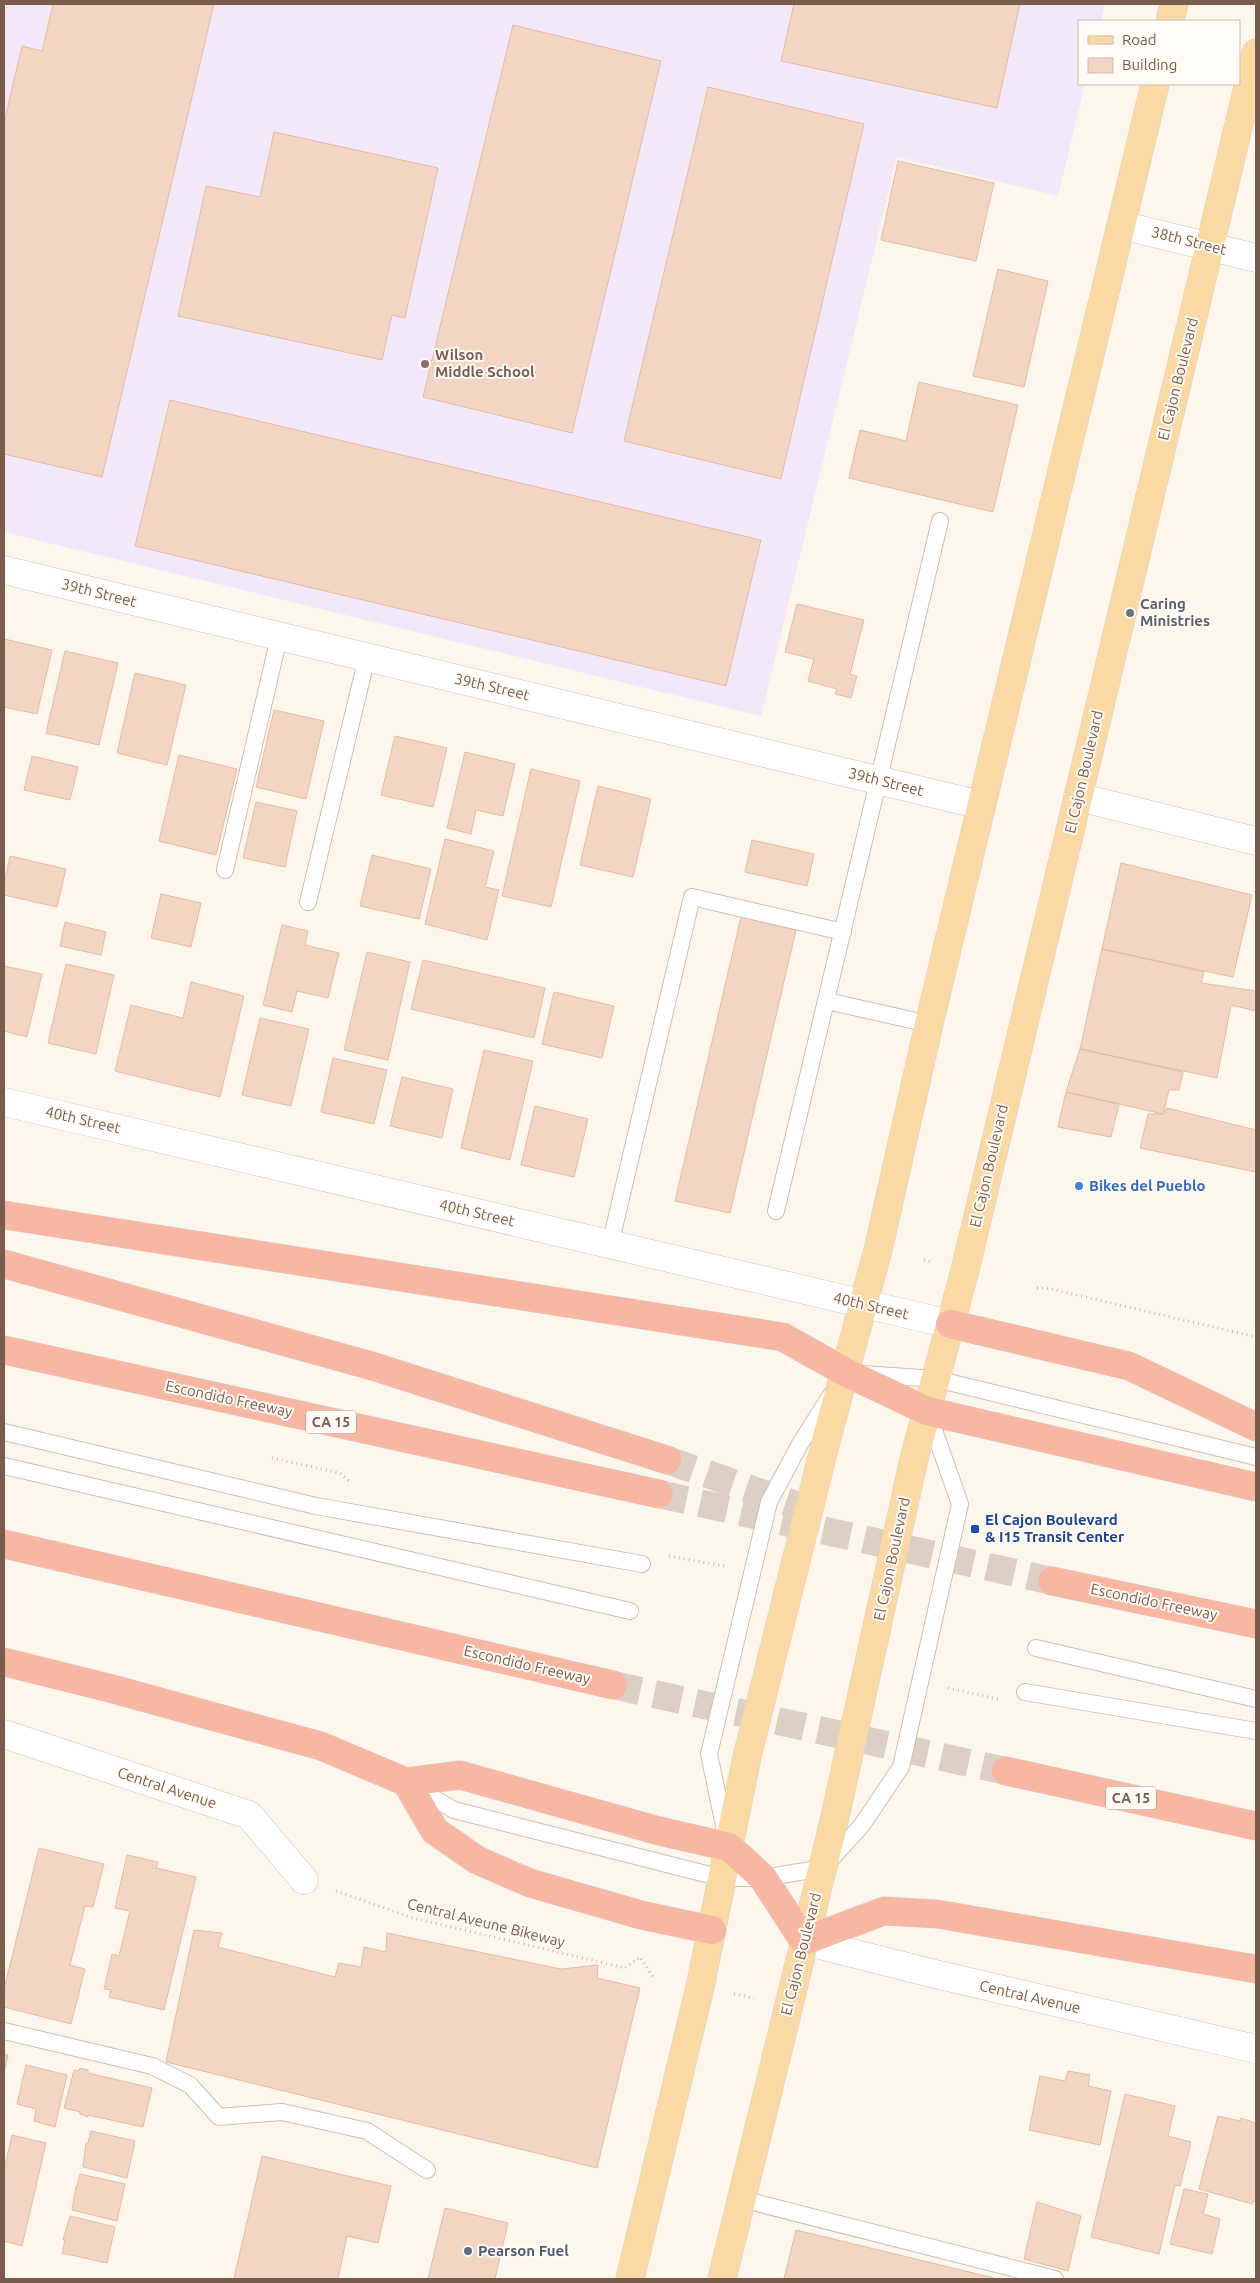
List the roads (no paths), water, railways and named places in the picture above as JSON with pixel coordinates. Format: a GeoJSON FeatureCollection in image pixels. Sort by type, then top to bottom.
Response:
{"type":"FeatureCollection","features":[{"type":"Feature","properties":{"kind":"highway"},"geometry":{"type":"LineString","coordinates":[[4,1215],[783,1337],[845,1372],[928,1411],[1256,1487]]}},
{"type":"Feature","properties":{"kind":"highway"},"geometry":{"type":"LineString","coordinates":[[4,1264],[372,1366],[666,1460]]}},
{"type":"Feature","properties":{"kind":"highway"},"geometry":{"type":"LineString","coordinates":[[950,1324],[1129,1366],[1256,1427]]}},
{"type":"Feature","properties":{"kind":"highway","name":"Escondido Freeway"},"geometry":{"type":"LineString","coordinates":[[4,1350],[659,1494]]}},
{"type":"Feature","properties":{"kind":"highway","name":"Escondido Freeway"},"geometry":{"type":"LineString","coordinates":[[4,1544],[612,1685]]}},
{"type":"Feature","properties":{"kind":"highway","name":"Escondido Freeway"},"geometry":{"type":"LineString","coordinates":[[1052,1581],[1256,1624]]}},
{"type":"Feature","properties":{"kind":"highway"},"geometry":{"type":"LineString","coordinates":[[4,1662],[109,1688],[321,1746],[406,1782],[460,1775],[659,1831],[729,1847],[763,1878],[804,1941],[884,1911],[909,1912],[946,1916],[1256,1970]]}},
{"type":"Feature","properties":{"kind":"highway","name":"CA 15"},"geometry":{"type":"LineString","coordinates":[[1006,1771],[1256,1826]]}},
{"type":"Feature","properties":{"kind":"highway"},"geometry":{"type":"LineString","coordinates":[[406,1782],[434,1831],[478,1860],[530,1883],[555,1891],[641,1915],[712,1930]]}},
{"type":"Feature","properties":{"kind":"main road"},"geometry":{"type":"LineString","coordinates":[[1170,20],[1174,4]]}},
{"type":"Feature","properties":{"kind":"main road","name":"El Cajon Boulevard"},"geometry":{"type":"LineString","coordinates":[[722,2279],[823,1868],[912,1470],[950,1324],[1078,797],[1256,53]]}},
{"type":"Feature","properties":{"kind":"main road"},"geometry":{"type":"LineString","coordinates":[[630,2279],[700,1986],[748,1757],[862,1304],[878,1250],[928,1024],[1155,85]]}},
{"type":"Feature","properties":{"kind":"street","name":"38th Street"},"geometry":{"type":"LineString","coordinates":[[1121,225],[1256,258]]}},
{"type":"Feature","properties":{"kind":"street","name":"39th Street"},"geometry":{"type":"LineString","coordinates":[[4,570],[981,805]]}},
{"type":"Feature","properties":{"kind":"street"},"geometry":{"type":"LineString","coordinates":[[1078,797],[1256,841]]}},
{"type":"Feature","properties":{"kind":"street","name":"40th Street"},"geometry":{"type":"LineString","coordinates":[[4,1102],[950,1324]]}},
{"type":"Feature","properties":{"kind":"street","name":"Central Avenue"},"geometry":{"type":"LineString","coordinates":[[4,1734],[249,1815],[304,1880]]}},
{"type":"Feature","properties":{"kind":"street","name":"Central Avenue"},"geometry":{"type":"LineString","coordinates":[[804,1941],[935,1974],[1256,2049]]}},
{"type":"Feature","properties":{"kind":"lane"},"geometry":{"type":"LineString","coordinates":[[776,1211],[828,1000],[842,932],[940,521]]}},
{"type":"Feature","properties":{"kind":"lane"},"geometry":{"type":"LineString","coordinates":[[225,870],[279,636]]}},
{"type":"Feature","properties":{"kind":"lane"},"geometry":{"type":"LineString","coordinates":[[308,902],[367,657]]}},
{"type":"Feature","properties":{"kind":"lane"},"geometry":{"type":"LineString","coordinates":[[610,1245],[692,898],[842,932]]}},
{"type":"Feature","properties":{"kind":"lane"},"geometry":{"type":"LineString","coordinates":[[828,1000],[928,1024]]}},
{"type":"Feature","properties":{"kind":"lane"},"geometry":{"type":"LineString","coordinates":[[729,1847],[709,1754],[768,1502],[800,1444],[845,1372],[936,1379],[1256,1457]]}},
{"type":"Feature","properties":{"kind":"lane"},"geometry":{"type":"LineString","coordinates":[[406,1782],[454,1810],[722,1878],[763,1878],[823,1868],[862,1825],[901,1767],[960,1504],[928,1411]]}},
{"type":"Feature","properties":{"kind":"lane"},"geometry":{"type":"LineString","coordinates":[[4,1432],[316,1506],[642,1564]]}},
{"type":"Feature","properties":{"kind":"lane"},"geometry":{"type":"LineString","coordinates":[[4,1466],[630,1611]]}},
{"type":"Feature","properties":{"kind":"lane"},"geometry":{"type":"LineString","coordinates":[[1036,1648],[1256,1699]]}},
{"type":"Feature","properties":{"kind":"lane"},"geometry":{"type":"LineString","coordinates":[[1025,1692],[1256,1730]]}},
{"type":"Feature","properties":{"kind":"lane"},"geometry":{"type":"LineString","coordinates":[[4,2031],[152,2066],[190,2085],[219,2117],[282,2112],[367,2131],[427,2170]]}},
{"type":"Feature","properties":{"kind":"lane"},"geometry":{"type":"LineString","coordinates":[[742,2199],[1055,2279]]}},
{"type":"Feature","properties":{"kind":"tunnel"},"geometry":{"type":"LineString","coordinates":[[667,1460],[825,1515]]}},
{"type":"Feature","properties":{"kind":"tunnel"},"geometry":{"type":"LineString","coordinates":[[659,1494],[1052,1581]]}},
{"type":"Feature","properties":{"kind":"tunnel"},"geometry":{"type":"LineString","coordinates":[[613,1685],[1006,1771]]}},
{"type":"Feature","properties":{"kind":"place","name":"Wilson Middle School"},"geometry":{"type":"Point","coordinates":[425,364]}},
{"type":"Feature","properties":{"kind":"place","name":"Caring Ministries"},"geometry":{"type":"Point","coordinates":[1130,613]}},
{"type":"Feature","properties":{"kind":"place","name":"Bikes del Pueblo"},"geometry":{"type":"Point","coordinates":[1079,1186]}},
{"type":"Feature","properties":{"kind":"place","name":"El Cajon Boulevard & I15 Transit Center"},"geometry":{"type":"Point","coordinates":[975,1529]}},
{"type":"Feature","properties":{"kind":"place","name":"Pearson Fuel"},"geometry":{"type":"Point","coordinates":[468,2251]}}]}
